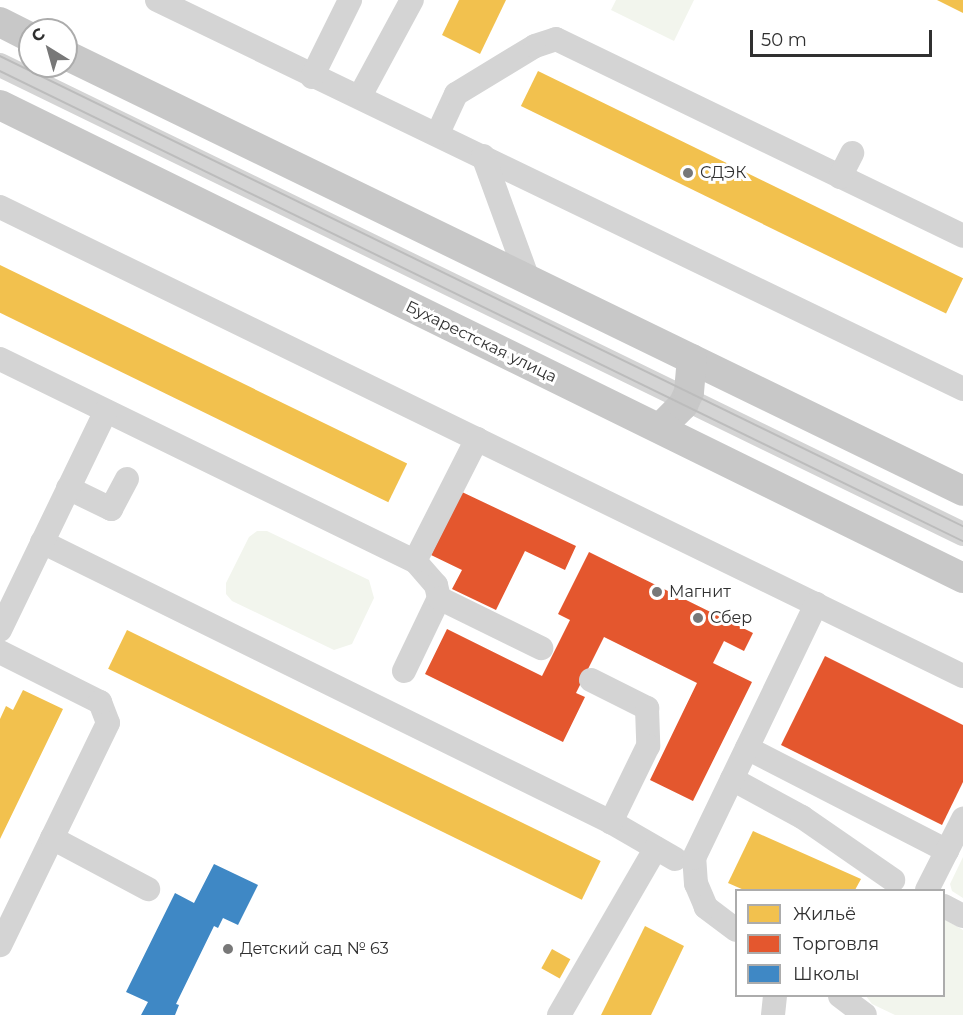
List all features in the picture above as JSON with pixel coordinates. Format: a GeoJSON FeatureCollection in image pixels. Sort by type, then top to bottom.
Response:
{"type":"FeatureCollection","features":[{"type":"Feature","properties":{"kind":"main road"},"geometry":{"type":"LineString","coordinates":[[0,22],[18,31]]}},
{"type":"Feature","properties":{"kind":"main road"},"geometry":{"type":"LineString","coordinates":[[78,61],[963,491]]}},
{"type":"Feature","properties":{"kind":"main road","name":"Бухарестская улица"},"geometry":{"type":"LineString","coordinates":[[0,105],[963,578]]}},
{"type":"Feature","properties":{"kind":"main road"},"geometry":{"type":"LineString","coordinates":[[660,428],[673,418],[686,399],[692,359]]}},
{"type":"Feature","properties":{"kind":"street"},"geometry":{"type":"LineString","coordinates":[[157,0],[312,77],[360,96],[438,133],[963,389]]}},
{"type":"Feature","properties":{"kind":"street"},"geometry":{"type":"LineString","coordinates":[[312,77],[350,0]]}},
{"type":"Feature","properties":{"kind":"street"},"geometry":{"type":"LineString","coordinates":[[360,96],[412,0]]}},
{"type":"Feature","properties":{"kind":"street"},"geometry":{"type":"LineString","coordinates":[[438,133],[456,94],[535,46],[556,39],[963,236]]}},
{"type":"Feature","properties":{"kind":"street"},"geometry":{"type":"LineString","coordinates":[[0,65],[963,534]]}},
{"type":"Feature","properties":{"kind":"street"},"geometry":{"type":"LineString","coordinates":[[840,177],[852,153]]}},
{"type":"Feature","properties":{"kind":"street"},"geometry":{"type":"LineString","coordinates":[[483,156],[528,279]]}},
{"type":"Feature","properties":{"kind":"street"},"geometry":{"type":"LineString","coordinates":[[0,207],[963,676]]}},
{"type":"Feature","properties":{"kind":"street"},"geometry":{"type":"LineString","coordinates":[[0,359],[415,561],[436,585],[439,598],[404,670]]}},
{"type":"Feature","properties":{"kind":"street"},"geometry":{"type":"LineString","coordinates":[[0,630],[9,588],[42,542],[106,411]]}},
{"type":"Feature","properties":{"kind":"street"},"geometry":{"type":"LineString","coordinates":[[415,561],[477,439]]}},
{"type":"Feature","properties":{"kind":"street"},"geometry":{"type":"LineString","coordinates":[[68,488],[111,509],[127,479]]}},
{"type":"Feature","properties":{"kind":"street"},"geometry":{"type":"LineString","coordinates":[[42,542],[611,822],[668,857],[696,884],[706,907],[735,929]]}},
{"type":"Feature","properties":{"kind":"street"},"geometry":{"type":"LineString","coordinates":[[439,598],[541,648]]}},
{"type":"Feature","properties":{"kind":"street"},"geometry":{"type":"LineString","coordinates":[[559,1015],[668,857],[732,779],[816,604]]}},
{"type":"Feature","properties":{"kind":"street"},"geometry":{"type":"LineString","coordinates":[[0,652],[99,702],[106,711],[108,723],[0,945]]}},
{"type":"Feature","properties":{"kind":"street"},"geometry":{"type":"LineString","coordinates":[[591,680],[647,708],[648,747],[611,822]]}},
{"type":"Feature","properties":{"kind":"street"},"geometry":{"type":"LineString","coordinates":[[747,748],[947,851]]}},
{"type":"Feature","properties":{"kind":"street"},"geometry":{"type":"LineString","coordinates":[[732,779],[802,817],[890,885],[907,889]]}},
{"type":"Feature","properties":{"kind":"street"},"geometry":{"type":"LineString","coordinates":[[928,889],[963,819]]}},
{"type":"Feature","properties":{"kind":"street"},"geometry":{"type":"LineString","coordinates":[[52,838],[148,889]]}},
{"type":"Feature","properties":{"kind":"street"},"geometry":{"type":"LineString","coordinates":[[945,907],[963,916]]}},
{"type":"Feature","properties":{"kind":"street"},"geometry":{"type":"LineString","coordinates":[[773,1015],[775,997]]}},
{"type":"Feature","properties":{"kind":"street"},"geometry":{"type":"LineString","coordinates":[[841,997],[865,1015]]}},
{"type":"Feature","properties":{"kind":"shaded area"},"geometry":{"type":"Polygon","coordinates":[[[616,0],[694,0],[674,41],[611,10],[616,0]]]}},
{"type":"Feature","properties":{"kind":"shaded area"},"geometry":{"type":"Polygon","coordinates":[[[257,531],[267,531],[369,580],[374,598],[352,644],[334,650],[232,601],[226,594],[226,583],[249,537],[257,531]]]}},
{"type":"Feature","properties":{"kind":"shaded area"},"geometry":{"type":"Polygon","coordinates":[[[963,857],[963,898],[952,891],[950,884],[963,857]]]}},
{"type":"Feature","properties":{"kind":"shaded area"},"geometry":{"type":"Polygon","coordinates":[[[945,920],[963,930],[963,1015],[895,1015],[872,1004],[867,997],[945,997],[945,920]]]}},
{"type":"Feature","properties":{"kind":"building: Жильё"},"geometry":{"type":"Polygon","coordinates":[[[459,0],[506,0],[480,54],[442,35],[459,0]]]}},
{"type":"Feature","properties":{"kind":"building: Жильё"},"geometry":{"type":"Polygon","coordinates":[[[937,0],[963,0],[963,13],[937,0]]]}},
{"type":"Feature","properties":{"kind":"building: Жильё"},"geometry":{"type":"Polygon","coordinates":[[[538,71],[963,278],[946,313],[521,106],[538,71]]]}},
{"type":"Feature","properties":{"kind":"building: Жильё"},"geometry":{"type":"Polygon","coordinates":[[[0,265],[407,464],[388,502],[0,313],[0,265]]]}},
{"type":"Feature","properties":{"kind":"building: Жильё"},"geometry":{"type":"Polygon","coordinates":[[[127,630],[601,861],[582,900],[108,669],[127,630]]]}},
{"type":"Feature","properties":{"kind":"building: Жильё"},"geometry":{"type":"Polygon","coordinates":[[[23,690],[63,709],[0,839],[0,719],[6,706],[13,710],[23,690]]]}},
{"type":"Feature","properties":{"kind":"building: Жильё"},"geometry":{"type":"Polygon","coordinates":[[[753,831],[861,879],[856,889],[742,889],[728,883],[753,831]]]}},
{"type":"Feature","properties":{"kind":"building: Жильё"},"geometry":{"type":"Polygon","coordinates":[[[645,926],[684,946],[651,1015],[601,1015],[645,926]]]}},
{"type":"Feature","properties":{"kind":"building: Жильё"},"geometry":{"type":"Polygon","coordinates":[[[552,949],[570,959],[560,978],[541,968],[552,949]]]}},
{"type":"Feature","properties":{"kind":"building: Торговля"},"geometry":{"type":"Polygon","coordinates":[[[462,492],[576,546],[565,570],[525,551],[496,610],[452,589],[462,570],[431,555],[462,492]]]}},
{"type":"Feature","properties":{"kind":"building: Торговля"},"geometry":{"type":"Polygon","coordinates":[[[589,552],[753,633],[744,651],[724,641],[713,663],[752,682],[693,801],[650,780],[697,683],[604,637],[576,693],[585,697],[563,742],[425,674],[447,629],[542,676],[570,620],[558,614],[589,552]]]}},
{"type":"Feature","properties":{"kind":"building: Торговля"},"geometry":{"type":"Polygon","coordinates":[[[825,656],[963,725],[963,782],[942,825],[781,745],[825,656]]]}},
{"type":"Feature","properties":{"kind":"building: Школы"},"geometry":{"type":"Polygon","coordinates":[[[214,864],[258,885],[238,925],[223,918],[218,928],[214,926],[176,1004],[179,1005],[175,1015],[141,1015],[148,1002],[126,992],[175,893],[194,903],[214,864]]]}},
{"type":"Feature","properties":{"kind":"tram line"},"geometry":{"type":"LineString","coordinates":[[0,56],[963,526]]}},
{"type":"Feature","properties":{"kind":"tram line"},"geometry":{"type":"LineString","coordinates":[[0,71],[963,541]]}},
{"type":"Feature","properties":{"kind":"place","name":"СДЭК"},"geometry":{"type":"Point","coordinates":[688,173]}},
{"type":"Feature","properties":{"kind":"place","name":"Магнит"},"geometry":{"type":"Point","coordinates":[657,592]}},
{"type":"Feature","properties":{"kind":"place","name":"Сбер"},"geometry":{"type":"Point","coordinates":[698,618]}},
{"type":"Feature","properties":{"kind":"place","name":"Детский сад № 63"},"geometry":{"type":"Point","coordinates":[228,949]}}]}
